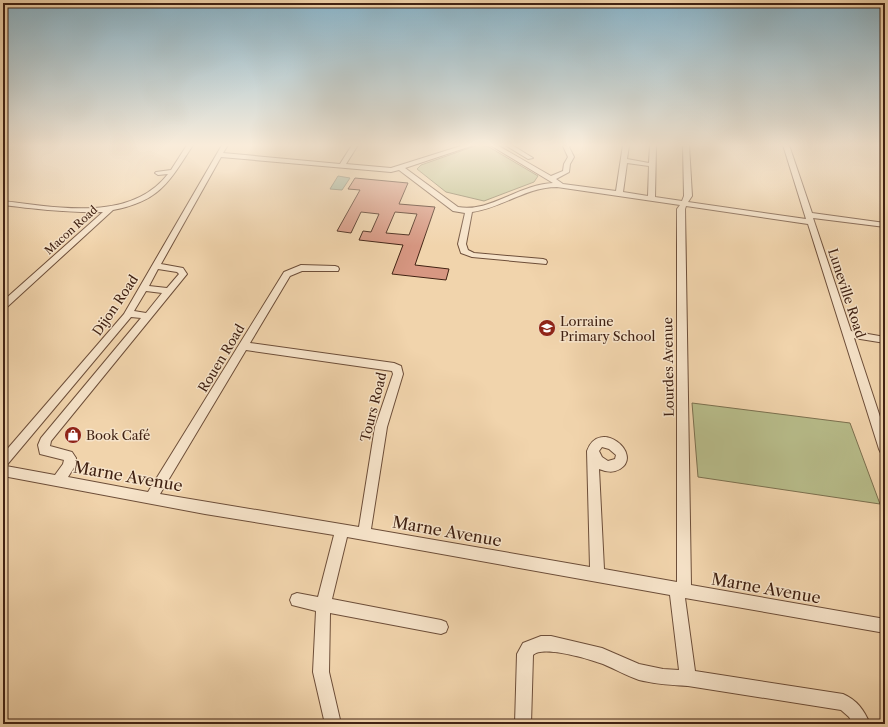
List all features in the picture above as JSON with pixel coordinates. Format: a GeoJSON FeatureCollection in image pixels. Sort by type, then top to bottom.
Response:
{"type":"FeatureCollection","features":[{"type":"Feature","properties":{"kind":"street","name":"Macon Road"},"geometry":{"type":"LineString","coordinates":[[3,306],[110,209],[132,202],[155,191],[167,179]]}},
{"type":"Feature","properties":{"kind":"street","name":"Dijon Road"},"geometry":{"type":"LineString","coordinates":[[3,462],[100,349],[128,313],[144,288],[205,179]]}},
{"type":"Feature","properties":{"kind":"street"},"geometry":{"type":"LineString","coordinates":[[415,179],[456,209],[469,211],[536,186],[544,182],[544,179]]}},
{"type":"Feature","properties":{"kind":"street"},"geometry":{"type":"LineString","coordinates":[[551,179],[564,185]]}},
{"type":"Feature","properties":{"kind":"street"},"geometry":{"type":"LineString","coordinates":[[619,193],[621,179]]}},
{"type":"Feature","properties":{"kind":"street"},"geometry":{"type":"LineString","coordinates":[[651,198],[652,179]]}},
{"type":"Feature","properties":{"kind":"street","name":"Lourdes Avenue"},"geometry":{"type":"LineString","coordinates":[[688,179],[688,196],[681,216],[680,590],[688,678]]}},
{"type":"Feature","properties":{"kind":"street","name":"Luneville Road"},"geometry":{"type":"LineString","coordinates":[[797,179],[885,449]]}},
{"type":"Feature","properties":{"kind":"street"},"geometry":{"type":"LineString","coordinates":[[536,186],[564,185],[684,204],[809,219],[885,225]]}},
{"type":"Feature","properties":{"kind":"street"},"geometry":{"type":"LineString","coordinates":[[3,203],[76,210],[98,211],[110,209]]}},
{"type":"Feature","properties":{"kind":"street"},"geometry":{"type":"LineString","coordinates":[[469,211],[462,244],[464,251],[472,255],[543,262]]}},
{"type":"Feature","properties":{"kind":"street"},"geometry":{"type":"LineString","coordinates":[[58,481],[69,466],[70,458],[68,456],[44,450],[44,445],[48,438],[183,274],[182,271],[156,266]]}},
{"type":"Feature","properties":{"kind":"street","name":"Rouen Road"},"geometry":{"type":"LineString","coordinates":[[152,498],[287,274],[301,268],[335,269]]}},
{"type":"Feature","properties":{"kind":"street"},"geometry":{"type":"LineString","coordinates":[[144,288],[169,291]]}},
{"type":"Feature","properties":{"kind":"street"},"geometry":{"type":"LineString","coordinates":[[128,313],[148,316]]}},
{"type":"Feature","properties":{"kind":"street"},"geometry":{"type":"LineString","coordinates":[[115,331],[133,334]]}},
{"type":"Feature","properties":{"kind":"street"},"geometry":{"type":"LineString","coordinates":[[847,334],[885,340]]}},
{"type":"Feature","properties":{"kind":"street","name":"Tours Road"},"geometry":{"type":"LineString","coordinates":[[243,346],[394,367],[396,369],[397,377],[381,427],[364,534]]}},
{"type":"Feature","properties":{"kind":"street"},"geometry":{"type":"LineString","coordinates":[[100,349],[118,352]]}},
{"type":"Feature","properties":{"kind":"street"},"geometry":{"type":"LineString","coordinates":[[593,455],[597,576]]}},
{"type":"Feature","properties":{"kind":"street","name":"Marne Avenue"},"geometry":{"type":"LineString","coordinates":[[3,471],[885,626]]}},
{"type":"Feature","properties":{"kind":"street"},"geometry":{"type":"LineString","coordinates":[[334,724],[321,672],[323,605],[342,530]]}},
{"type":"Feature","properties":{"kind":"street"},"geometry":{"type":"LineString","coordinates":[[297,600],[441,627]]}},
{"type":"Feature","properties":{"kind":"street"},"geometry":{"type":"LineString","coordinates":[[523,724],[525,654],[528,648],[541,643],[551,643],[602,656],[639,672],[663,677],[688,678],[843,702],[850,705],[862,724]]}},
{"type":"Feature","properties":{"kind":"green space"},"geometry":{"type":"Polygon","coordinates":[[[430,179],[536,179],[534,182],[484,201],[446,192],[430,179]]]}},
{"type":"Feature","properties":{"kind":"green space"},"geometry":{"type":"Polygon","coordinates":[[[692,403],[850,423],[880,504],[698,477],[692,403]]]}},
{"type":"Feature","properties":{"kind":"shaded area"},"geometry":{"type":"Polygon","coordinates":[[[336,179],[349,179],[342,190],[330,189],[336,179]]]}},
{"type":"Feature","properties":{"kind":"building"},"geometry":{"type":"Polygon","coordinates":[[[354,179],[408,183],[399,204],[435,207],[415,265],[449,269],[446,280],[392,274],[403,245],[359,240],[363,231],[371,232],[379,214],[361,212],[351,233],[337,231],[360,190],[348,189],[354,179]],[[395,212],[386,233],[409,235],[417,214],[395,212]]]}},
{"type":"Feature","properties":{"kind":"place","name":"Lorraine Primary School"},"geometry":{"type":"Point","coordinates":[547,328]}},
{"type":"Feature","properties":{"kind":"place","name":"Book Café"},"geometry":{"type":"Point","coordinates":[73,435]}}]}
